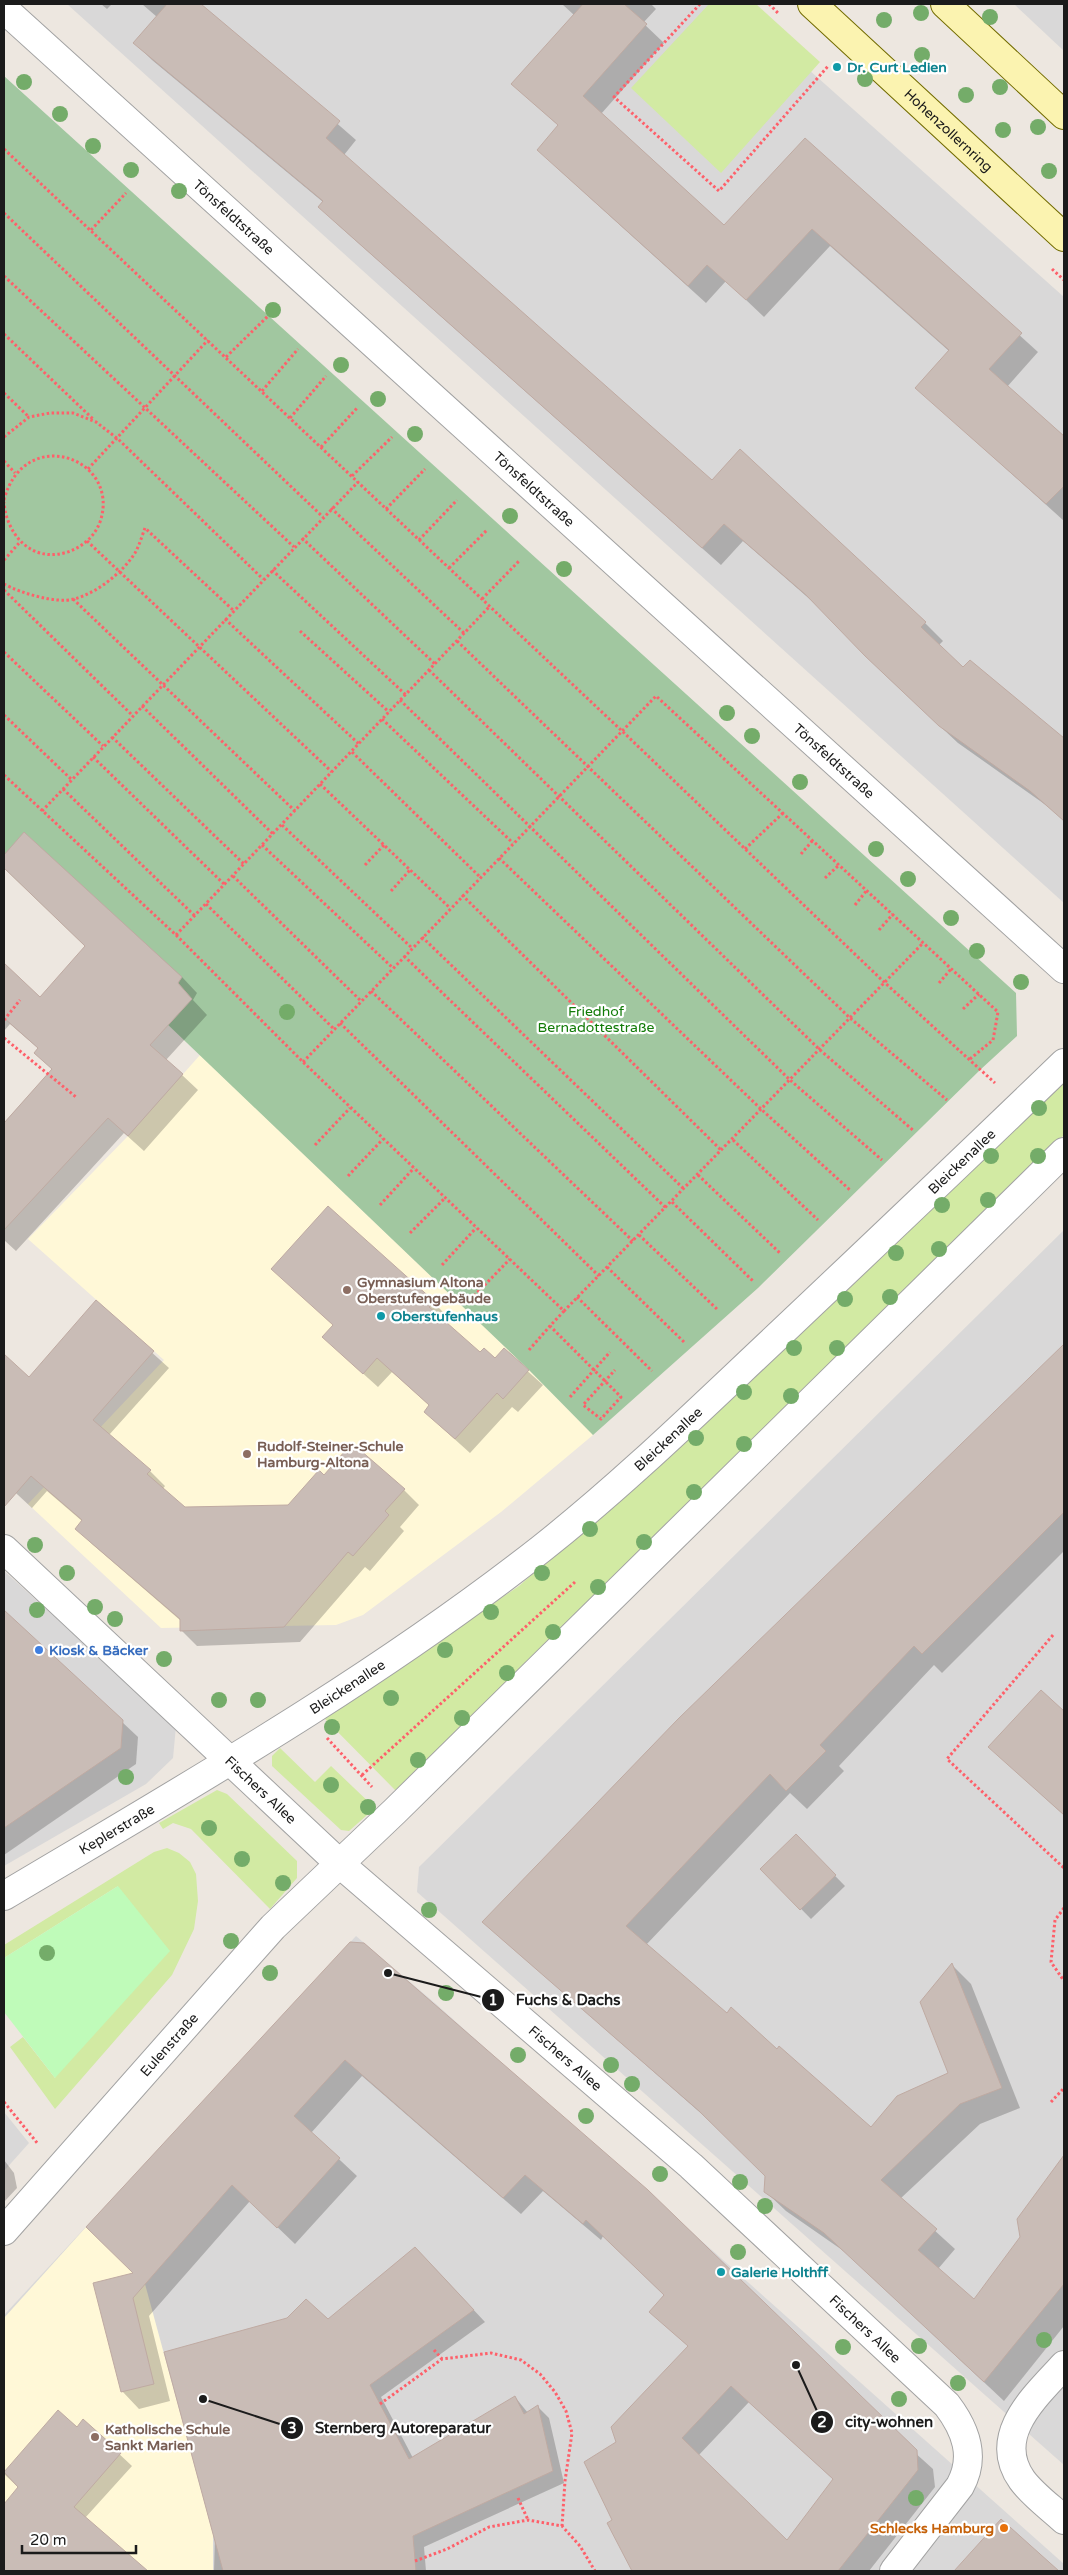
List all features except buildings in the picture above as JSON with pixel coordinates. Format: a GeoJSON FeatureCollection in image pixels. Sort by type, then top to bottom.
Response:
{"type":"FeatureCollection","features":[{"type":"Feature","properties":{"kind":"main road","name":"Hohenzollernring"},"geometry":{"type":"LineString","coordinates":[[812,4],[1064,237]]}},
{"type":"Feature","properties":{"kind":"main road"},"geometry":{"type":"LineString","coordinates":[[945,4],[1064,116]]}},
{"type":"Feature","properties":{"kind":"street","name":"Tönsfeldtstraße"},"geometry":{"type":"LineString","coordinates":[[4,9],[1064,969]]}},
{"type":"Feature","properties":{"kind":"street","name":"Bleickenallee"},"geometry":{"type":"LineString","coordinates":[[229,1762],[430,1632],[542,1549],[617,1486],[1064,1064]]}},
{"type":"Feature","properties":{"kind":"street"},"geometry":{"type":"LineString","coordinates":[[340,1864],[1064,1152]]}},
{"type":"Feature","properties":{"kind":"street","name":"Fischers Allee"},"geometry":{"type":"LineString","coordinates":[[4,1549],[229,1762],[340,1864],[698,2172],[947,2405],[958,2420],[965,2435],[968,2461],[966,2475],[960,2486],[894,2571]]}},
{"type":"Feature","properties":{"kind":"street","name":"Keplerstraße"},"geometry":{"type":"LineString","coordinates":[[4,1896],[229,1762]]}},
{"type":"Feature","properties":{"kind":"street","name":"Eulenstraße"},"geometry":{"type":"LineString","coordinates":[[4,2231],[242,1960],[340,1864]]}},
{"type":"Feature","properties":{"kind":"street"},"geometry":{"type":"LineString","coordinates":[[1064,2364],[1023,2411],[1014,2428],[1012,2443],[1013,2457],[1021,2479],[1064,2520]]}},
{"type":"Feature","properties":{"kind":"path"},"geometry":{"type":"LineString","coordinates":[[700,4],[614,96],[719,191],[831,62]]}},
{"type":"Feature","properties":{"kind":"path"},"geometry":{"type":"LineString","coordinates":[[4,149],[621,730],[884,982],[980,1070]]}},
{"type":"Feature","properties":{"kind":"path"},"geometry":{"type":"LineString","coordinates":[[91,230],[126,193]]}},
{"type":"Feature","properties":{"kind":"path"},"geometry":{"type":"LineString","coordinates":[[4,214],[323,517]]}},
{"type":"Feature","properties":{"kind":"path"},"geometry":{"type":"LineString","coordinates":[[4,276],[294,547]]}},
{"type":"Feature","properties":{"kind":"path"},"geometry":{"type":"LineString","coordinates":[[226,357],[268,316]]}},
{"type":"Feature","properties":{"kind":"path"},"geometry":{"type":"LineString","coordinates":[[4,334],[96,422],[118,439],[263,579]]}},
{"type":"Feature","properties":{"kind":"path"},"geometry":{"type":"LineString","coordinates":[[88,469],[146,409],[208,340]]}},
{"type":"Feature","properties":{"kind":"path"},"geometry":{"type":"LineString","coordinates":[[262,391],[298,349]]}},
{"type":"Feature","properties":{"kind":"path"},"geometry":{"type":"LineString","coordinates":[[290,418],[326,376]]}},
{"type":"Feature","properties":{"kind":"path"},"geometry":{"type":"LineString","coordinates":[[4,393],[29,417]]}},
{"type":"Feature","properties":{"kind":"path"},"geometry":{"type":"LineString","coordinates":[[321,447],[358,408]]}},
{"type":"Feature","properties":{"kind":"path"},"geometry":{"type":"LineString","coordinates":[[4,436],[29,417],[50,413],[73,413],[96,422]]}},
{"type":"Feature","properties":{"kind":"path"},"geometry":{"type":"LineString","coordinates":[[352,476],[392,437]]}},
{"type":"Feature","properties":{"kind":"path"},"geometry":{"type":"LineString","coordinates":[[59,455],[75,460],[88,469],[98,482],[103,497],[102,513],[97,528],[87,541],[75,550],[53,554],[32,550],[20,542],[10,530],[5,516],[4,501],[8,486],[15,472],[28,462],[43,456],[59,455]]}},
{"type":"Feature","properties":{"kind":"path"},"geometry":{"type":"LineString","coordinates":[[4,461],[15,472]]}},
{"type":"Feature","properties":{"kind":"path"},"geometry":{"type":"LineString","coordinates":[[386,509],[425,469]]}},
{"type":"Feature","properties":{"kind":"path"},"geometry":{"type":"LineString","coordinates":[[42,811],[198,646],[358,482]]}},
{"type":"Feature","properties":{"kind":"path"},"geometry":{"type":"LineString","coordinates":[[419,540],[457,500]]}},
{"type":"Feature","properties":{"kind":"path"},"geometry":{"type":"LineString","coordinates":[[331,508],[464,633]]}},
{"type":"Feature","properties":{"kind":"path"},"geometry":{"type":"LineString","coordinates":[[4,584],[42,598],[73,600],[99,588],[119,571],[135,553],[145,528],[233,610]]}},
{"type":"Feature","properties":{"kind":"path"},"geometry":{"type":"LineString","coordinates":[[449,568],[487,530]]}},
{"type":"Feature","properties":{"kind":"path"},"geometry":{"type":"LineString","coordinates":[[302,538],[435,664]]}},
{"type":"Feature","properties":{"kind":"path"},"geometry":{"type":"LineString","coordinates":[[87,541],[332,772]]}},
{"type":"Feature","properties":{"kind":"path"},"geometry":{"type":"LineString","coordinates":[[4,560],[20,542]]}},
{"type":"Feature","properties":{"kind":"path"},"geometry":{"type":"LineString","coordinates":[[482,599],[519,561]]}},
{"type":"Feature","properties":{"kind":"path"},"geometry":{"type":"LineString","coordinates":[[272,570],[406,694]]}},
{"type":"Feature","properties":{"kind":"path"},"geometry":{"type":"LineString","coordinates":[[4,590],[132,715]]}},
{"type":"Feature","properties":{"kind":"path"},"geometry":{"type":"LineString","coordinates":[[73,600],[295,811]]}},
{"type":"Feature","properties":{"kind":"path"},"geometry":{"type":"LineString","coordinates":[[176,936],[490,606]]}},
{"type":"Feature","properties":{"kind":"path"},"geometry":{"type":"LineString","coordinates":[[225,619],[359,744]]}},
{"type":"Feature","properties":{"kind":"path"},"geometry":{"type":"LineString","coordinates":[[300,631],[390,712]]}},
{"type":"Feature","properties":{"kind":"path"},"geometry":{"type":"LineString","coordinates":[[457,641],[850,1018],[947,1100]]}},
{"type":"Feature","properties":{"kind":"path"},"geometry":{"type":"LineString","coordinates":[[4,652],[103,746]]}},
{"type":"Feature","properties":{"kind":"path"},"geometry":{"type":"LineString","coordinates":[[429,670],[820,1050],[914,1131]]}},
{"type":"Feature","properties":{"kind":"path"},"geometry":{"type":"LineString","coordinates":[[302,1062],[587,765],[656,696],[998,1012],[993,1040],[970,1059]]}},
{"type":"Feature","properties":{"kind":"path"},"geometry":{"type":"LineString","coordinates":[[400,700],[790,1080],[882,1160]]}},
{"type":"Feature","properties":{"kind":"path"},"geometry":{"type":"LineString","coordinates":[[142,706],[273,834]]}},
{"type":"Feature","properties":{"kind":"path"},"geometry":{"type":"LineString","coordinates":[[4,715],[72,780]]}},
{"type":"Feature","properties":{"kind":"path"},"geometry":{"type":"LineString","coordinates":[[382,720],[513,843]]}},
{"type":"Feature","properties":{"kind":"path"},"geometry":{"type":"LineString","coordinates":[[112,737],[244,864]]}},
{"type":"Feature","properties":{"kind":"path"},"geometry":{"type":"LineString","coordinates":[[351,752],[480,877]]}},
{"type":"Feature","properties":{"kind":"path"},"geometry":{"type":"LineString","coordinates":[[93,757],[224,884]]}},
{"type":"Feature","properties":{"kind":"path"},"geometry":{"type":"LineString","coordinates":[[4,775],[176,936],[302,1062],[564,1311]]}},
{"type":"Feature","properties":{"kind":"path"},"geometry":{"type":"LineString","coordinates":[[320,784],[450,908]]}},
{"type":"Feature","properties":{"kind":"path"},"geometry":{"type":"LineString","coordinates":[[63,788],[195,916]]}},
{"type":"Feature","properties":{"kind":"path"},"geometry":{"type":"LineString","coordinates":[[745,849],[783,813]]}},
{"type":"Feature","properties":{"kind":"path"},"geometry":{"type":"LineString","coordinates":[[282,825],[412,948]]}},
{"type":"Feature","properties":{"kind":"path"},"geometry":{"type":"LineString","coordinates":[[802,854],[813,840]]}},
{"type":"Feature","properties":{"kind":"path"},"geometry":{"type":"LineString","coordinates":[[262,845],[393,968]]}},
{"type":"Feature","properties":{"kind":"path"},"geometry":{"type":"LineString","coordinates":[[365,865],[384,845]]}},
{"type":"Feature","properties":{"kind":"path"},"geometry":{"type":"LineString","coordinates":[[499,858],[762,1110],[850,1190]]}},
{"type":"Feature","properties":{"kind":"path"},"geometry":{"type":"LineString","coordinates":[[825,878],[838,864]]}},
{"type":"Feature","properties":{"kind":"path"},"geometry":{"type":"LineString","coordinates":[[391,891],[410,870]]}},
{"type":"Feature","properties":{"kind":"path"},"geometry":{"type":"LineString","coordinates":[[233,876],[361,1001]]}},
{"type":"Feature","properties":{"kind":"path"},"geometry":{"type":"LineString","coordinates":[[854,905],[867,890]]}},
{"type":"Feature","properties":{"kind":"path"},"geometry":{"type":"LineString","coordinates":[[462,895],[722,1151]]}},
{"type":"Feature","properties":{"kind":"path"},"geometry":{"type":"LineString","coordinates":[[206,904],[334,1029]]}},
{"type":"Feature","properties":{"kind":"path"},"geometry":{"type":"LineString","coordinates":[[879,930],[893,914]]}},
{"type":"Feature","properties":{"kind":"path"},"geometry":{"type":"LineString","coordinates":[[422,937],[684,1189]]}},
{"type":"Feature","properties":{"kind":"path"},"geometry":{"type":"LineString","coordinates":[[529,1350],[577,1297],[698,1176],[923,943]]}},
{"type":"Feature","properties":{"kind":"path"},"geometry":{"type":"LineString","coordinates":[[404,956],[666,1208]]}},
{"type":"Feature","properties":{"kind":"path"},"geometry":{"type":"LineString","coordinates":[[939,983],[951,968]]}},
{"type":"Feature","properties":{"kind":"path"},"geometry":{"type":"LineString","coordinates":[[371,991],[633,1242]]}},
{"type":"Feature","properties":{"kind":"path"},"geometry":{"type":"LineString","coordinates":[[964,1009],[979,994]]}},
{"type":"Feature","properties":{"kind":"path"},"geometry":{"type":"LineString","coordinates":[[4,1020],[20,1000]]}},
{"type":"Feature","properties":{"kind":"path"},"geometry":{"type":"LineString","coordinates":[[340,1023],[599,1276]]}},
{"type":"Feature","properties":{"kind":"path"},"geometry":{"type":"LineString","coordinates":[[4,1038],[76,1097]]}},
{"type":"Feature","properties":{"kind":"path"},"geometry":{"type":"LineString","coordinates":[[315,1145],[350,1108]]}},
{"type":"Feature","properties":{"kind":"path"},"geometry":{"type":"LineString","coordinates":[[348,1176],[383,1139]]}},
{"type":"Feature","properties":{"kind":"path"},"geometry":{"type":"LineString","coordinates":[[733,1140],[818,1220]]}},
{"type":"Feature","properties":{"kind":"path"},"geometry":{"type":"LineString","coordinates":[[380,1205],[414,1168]]}},
{"type":"Feature","properties":{"kind":"path"},"geometry":{"type":"LineString","coordinates":[[698,1176],[781,1254]]}},
{"type":"Feature","properties":{"kind":"path"},"geometry":{"type":"LineString","coordinates":[[410,1233],[445,1198]]}},
{"type":"Feature","properties":{"kind":"path"},"geometry":{"type":"LineString","coordinates":[[672,1202],[753,1281]]}},
{"type":"Feature","properties":{"kind":"path"},"geometry":{"type":"LineString","coordinates":[[442,1265],[476,1228]]}},
{"type":"Feature","properties":{"kind":"path"},"geometry":{"type":"LineString","coordinates":[[639,1235],[718,1310]]}},
{"type":"Feature","properties":{"kind":"path"},"geometry":{"type":"LineString","coordinates":[[474,1296],[510,1260]]}},
{"type":"Feature","properties":{"kind":"path"},"geometry":{"type":"LineString","coordinates":[[607,1267],[685,1343]]}},
{"type":"Feature","properties":{"kind":"path"},"geometry":{"type":"LineString","coordinates":[[577,1297],[652,1371]]}},
{"type":"Feature","properties":{"kind":"path"},"geometry":{"type":"LineString","coordinates":[[550,1326],[594,1370],[604,1380],[621,1397],[601,1419],[583,1405],[604,1380],[615,1370]]}},
{"type":"Feature","properties":{"kind":"path"},"geometry":{"type":"LineString","coordinates":[[570,1397],[610,1352]]}},
{"type":"Feature","properties":{"kind":"path"},"geometry":{"type":"LineString","coordinates":[[1053,1635],[947,1759],[1064,1868]]}},
{"type":"Feature","properties":{"kind":"path"},"geometry":{"type":"LineString","coordinates":[[304,1714],[395,1811]]}},
{"type":"Feature","properties":{"kind":"path"},"geometry":{"type":"LineString","coordinates":[[1064,1908],[1055,1920],[1051,1962],[1064,1981]]}},
{"type":"Feature","properties":{"kind":"path"},"geometry":{"type":"LineString","coordinates":[[1051,2102],[1064,2088]]}},
{"type":"Feature","properties":{"kind":"path"},"geometry":{"type":"LineString","coordinates":[[4,2102],[59,2170]]}},
{"type":"Feature","properties":{"kind":"path"},"geometry":{"type":"LineString","coordinates":[[434,2350],[442,2359]]}},
{"type":"Feature","properties":{"kind":"path"},"geometry":{"type":"LineString","coordinates":[[380,2404],[442,2359],[491,2353],[521,2360],[540,2374],[555,2392],[566,2411],[572,2434],[564,2480],[562,2526]]}},
{"type":"Feature","properties":{"kind":"path"},"geometry":{"type":"LineString","coordinates":[[518,2498],[528,2520]]}},
{"type":"Feature","properties":{"kind":"path"},"geometry":{"type":"LineString","coordinates":[[415,2561],[447,2549],[489,2527],[528,2520],[562,2526],[580,2546],[595,2571]]}},
{"type":"Feature","properties":{"kind":"shaded area"},"geometry":{"type":"Polygon","coordinates":[[[67,4],[735,4],[1064,297],[1064,903],[67,4]]]}},
{"type":"Feature","properties":{"kind":"shaded area"},"geometry":{"type":"Polygon","coordinates":[[[1014,4],[1064,4],[1064,51],[1014,4]]]}},
{"type":"Feature","properties":{"kind":"shaded area"},"geometry":{"type":"Polygon","coordinates":[[[200,1055],[529,1370],[593,1435],[501,1512],[363,1615],[336,1625],[161,1628],[28,1504],[164,1360],[28,1239],[128,1136],[200,1055]]]}},
{"type":"Feature","properties":{"kind":"shaded area"},"geometry":{"type":"Polygon","coordinates":[[[1064,1230],[1064,2465],[417,1892],[419,1867],[1064,1230]]]}},
{"type":"Feature","properties":{"kind":"shaded area"},"geometry":{"type":"Polygon","coordinates":[[[4,1571],[176,1726],[173,1758],[146,1784],[4,1866],[4,1571]]]}},
{"type":"Feature","properties":{"kind":"shaded area"},"geometry":{"type":"Polygon","coordinates":[[[356,1936],[436,2004],[1064,2564],[1064,2571],[4,2571],[4,2315],[356,1936]]]}},
{"type":"Feature","properties":{"kind":"shaded area"},"geometry":{"type":"Polygon","coordinates":[[[4,2112],[29,2143],[4,2171],[4,2112]]]}},
{"type":"Feature","properties":{"kind":"shaded area","name":"Katholische Schule Sankt Marien"},"geometry":{"type":"Polygon","coordinates":[[[86,2227],[145,2284],[213,2534],[213,2571],[57,2571],[4,2522],[4,2318],[86,2227]]]}},
{"type":"Feature","properties":{"kind":"green space"},"geometry":{"type":"Polygon","coordinates":[[[709,4],[756,4],[820,62],[721,173],[631,88],[709,4]]]}},
{"type":"Feature","properties":{"kind":"green space","name":"Friedhof Bernadottestraße"},"geometry":{"type":"Polygon","coordinates":[[[4,76],[1016,993],[1017,1036],[758,1288],[593,1435],[529,1370],[4,868],[4,76]]]}},
{"type":"Feature","properties":{"kind":"green space"},"geometry":{"type":"Polygon","coordinates":[[[1064,1082],[1064,1135],[396,1791],[324,1718],[519,1586],[707,1419],[1064,1082]]]}},
{"type":"Feature","properties":{"kind":"green space"},"geometry":{"type":"Polygon","coordinates":[[[280,1748],[315,1782],[331,1766],[375,1808],[349,1831],[341,1830],[272,1766],[272,1756],[280,1748]]]}},
{"type":"Feature","properties":{"kind":"green space"},"geometry":{"type":"Polygon","coordinates":[[[217,1790],[227,1794],[297,1861],[297,1878],[270,1909],[191,1829],[173,1823],[163,1829],[159,1823],[217,1790]]]}},
{"type":"Feature","properties":{"kind":"green space"},"geometry":{"type":"Polygon","coordinates":[[[167,1848],[179,1853],[190,1862],[196,1874],[198,1901],[194,1929],[172,1975],[55,2109],[10,2047],[23,2037],[55,2078],[118,1886],[4,1958],[4,1945],[154,1852],[167,1848]]]}},
{"type":"Feature","properties":{"kind":"green space"},"geometry":{"type":"Polygon","coordinates":[[[118,1886],[170,1951],[55,2078],[4,2012],[4,1958],[118,1886]]]}},
{"type":"Feature","properties":{"kind":"place","name":"Dr. Curt Ledien"},"geometry":{"type":"Point","coordinates":[837,67]}},
{"type":"Feature","properties":{"kind":"place","name":"Gymnasium Altona Oberstufengebäude"},"geometry":{"type":"Point","coordinates":[347,1290]}},
{"type":"Feature","properties":{"kind":"place","name":"Oberstufenhaus"},"geometry":{"type":"Point","coordinates":[381,1316]}},
{"type":"Feature","properties":{"kind":"place","name":"Rudolf-Steiner-Schule Hamburg-Altona"},"geometry":{"type":"Point","coordinates":[247,1454]}},
{"type":"Feature","properties":{"kind":"place","name":"Kiosk & Bäcker"},"geometry":{"type":"Point","coordinates":[39,1650]}},
{"type":"Feature","properties":{"kind":"place","name":"Fuchs & Dachs"},"geometry":{"type":"Point","coordinates":[388,1973]}},
{"type":"Feature","properties":{"kind":"place","name":"Galerie Holthff"},"geometry":{"type":"Point","coordinates":[721,2272]}},
{"type":"Feature","properties":{"kind":"place","name":"city-wohnen"},"geometry":{"type":"Point","coordinates":[796,2365]}},
{"type":"Feature","properties":{"kind":"place","name":"Sternberg Autoreparatur"},"geometry":{"type":"Point","coordinates":[203,2399]}},
{"type":"Feature","properties":{"kind":"place","name":"Katholische Schule Sankt Marien"},"geometry":{"type":"Point","coordinates":[95,2437]}},
{"type":"Feature","properties":{"kind":"place","name":"Schlecks Hamburg"},"geometry":{"type":"Point","coordinates":[1004,2528]}}]}
